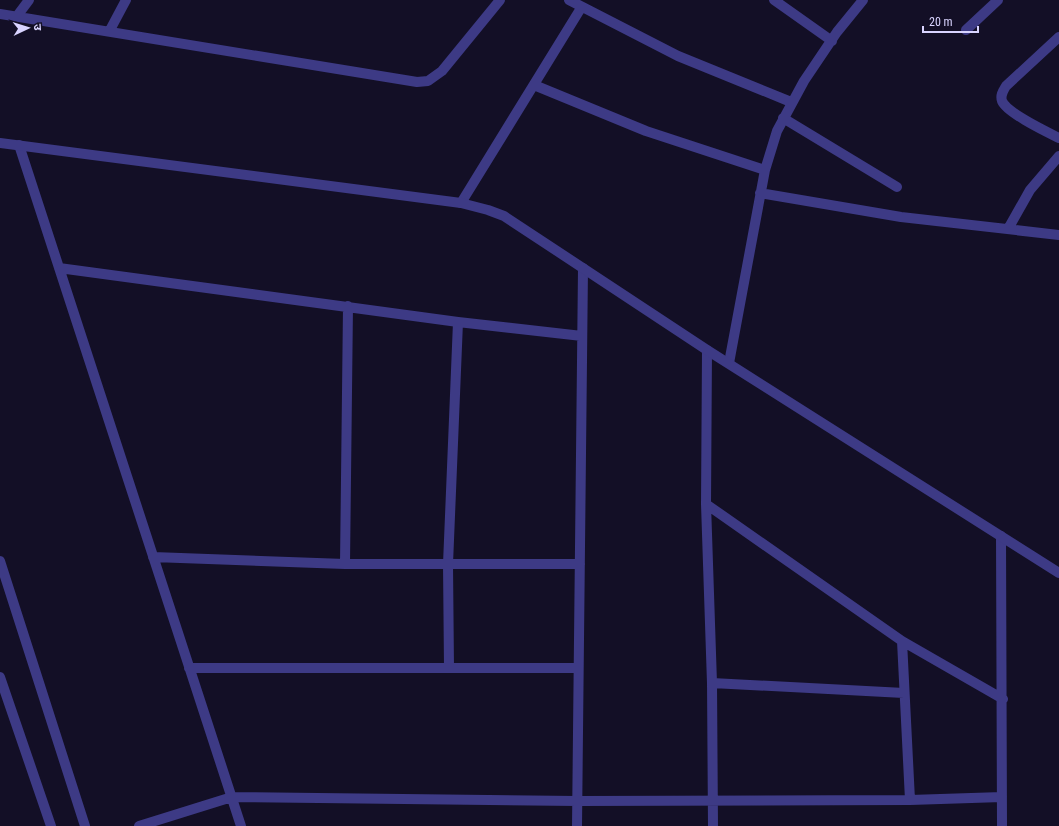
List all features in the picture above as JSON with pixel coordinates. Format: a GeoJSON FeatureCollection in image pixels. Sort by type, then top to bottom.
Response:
{"type":"FeatureCollection","features":[{"type":"Feature","properties":{"kind":"street"},"geometry":{"type":"LineString","coordinates":[[17,16],[28,0]]}},
{"type":"Feature","properties":{"kind":"street"},"geometry":{"type":"LineString","coordinates":[[110,30],[126,0]]}},
{"type":"Feature","properties":{"kind":"street"},"geometry":{"type":"LineString","coordinates":[[0,14],[110,30],[417,82],[428,81],[452,59],[500,0]]}},
{"type":"Feature","properties":{"kind":"street"},"geometry":{"type":"LineString","coordinates":[[569,0],[581,8],[689,61],[791,102]]}},
{"type":"Feature","properties":{"kind":"street"},"geometry":{"type":"LineString","coordinates":[[774,0],[832,40]]}},
{"type":"Feature","properties":{"kind":"street"},"geometry":{"type":"LineString","coordinates":[[728,363],[760,193],[765,170],[777,131],[791,102],[832,40],[863,0]]}},
{"type":"Feature","properties":{"kind":"street"},"geometry":{"type":"LineString","coordinates":[[966,30],[998,0]]}},
{"type":"Feature","properties":{"kind":"street"},"geometry":{"type":"LineString","coordinates":[[461,203],[581,8]]}},
{"type":"Feature","properties":{"kind":"street"},"geometry":{"type":"LineString","coordinates":[[1059,37],[1006,86],[1002,92],[1001,99],[1004,104],[1023,119],[1059,138]]}},
{"type":"Feature","properties":{"kind":"street"},"geometry":{"type":"LineString","coordinates":[[534,86],[646,132],[765,170]]}},
{"type":"Feature","properties":{"kind":"street"},"geometry":{"type":"LineString","coordinates":[[783,118],[897,187]]}},
{"type":"Feature","properties":{"kind":"street"},"geometry":{"type":"LineString","coordinates":[[0,143],[461,203],[504,216],[707,350],[1059,573]]}},
{"type":"Feature","properties":{"kind":"street"},"geometry":{"type":"LineString","coordinates":[[18,145],[241,826]]}},
{"type":"Feature","properties":{"kind":"street"},"geometry":{"type":"LineString","coordinates":[[1008,229],[1030,190],[1059,156]]}},
{"type":"Feature","properties":{"kind":"street"},"geometry":{"type":"LineString","coordinates":[[760,193],[901,217],[1059,235]]}},
{"type":"Feature","properties":{"kind":"street"},"geometry":{"type":"LineString","coordinates":[[59,268],[458,322],[582,336]]}},
{"type":"Feature","properties":{"kind":"street"},"geometry":{"type":"LineString","coordinates":[[577,826],[583,268]]}},
{"type":"Feature","properties":{"kind":"street"},"geometry":{"type":"LineString","coordinates":[[345,564],[348,306]]}},
{"type":"Feature","properties":{"kind":"street"},"geometry":{"type":"LineString","coordinates":[[449,668],[448,564],[458,322]]}},
{"type":"Feature","properties":{"kind":"street"},"geometry":{"type":"LineString","coordinates":[[707,350],[706,504],[712,683],[713,826]]}},
{"type":"Feature","properties":{"kind":"street"},"geometry":{"type":"LineString","coordinates":[[706,504],[902,641],[1003,700]]}},
{"type":"Feature","properties":{"kind":"street"},"geometry":{"type":"LineString","coordinates":[[1001,536],[1003,700],[1002,826]]}},
{"type":"Feature","properties":{"kind":"street"},"geometry":{"type":"LineString","coordinates":[[153,557],[345,564],[580,564]]}},
{"type":"Feature","properties":{"kind":"street"},"geometry":{"type":"LineString","coordinates":[[0,561],[85,826]]}},
{"type":"Feature","properties":{"kind":"street"},"geometry":{"type":"LineString","coordinates":[[902,641],[910,800]]}},
{"type":"Feature","properties":{"kind":"street"},"geometry":{"type":"LineString","coordinates":[[189,668],[578,668]]}},
{"type":"Feature","properties":{"kind":"street"},"geometry":{"type":"LineString","coordinates":[[0,677],[51,826]]}},
{"type":"Feature","properties":{"kind":"street"},"geometry":{"type":"LineString","coordinates":[[712,683],[904,692]]}},
{"type":"Feature","properties":{"kind":"street"},"geometry":{"type":"LineString","coordinates":[[138,826],[232,797],[577,801],[910,800],[1002,797]]}}]}
